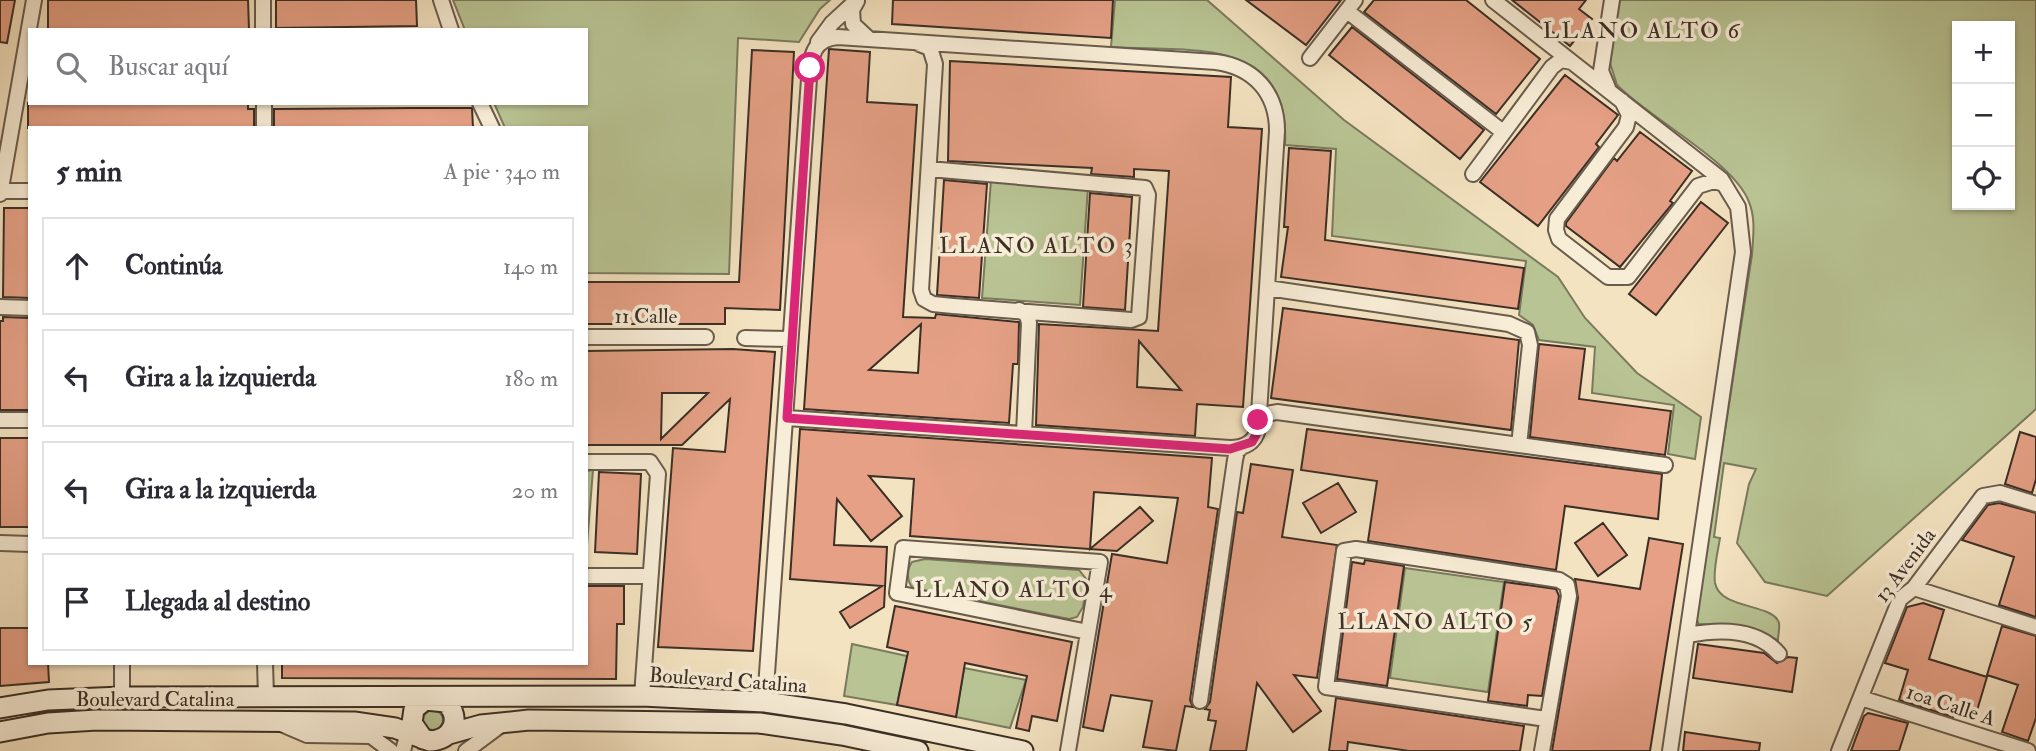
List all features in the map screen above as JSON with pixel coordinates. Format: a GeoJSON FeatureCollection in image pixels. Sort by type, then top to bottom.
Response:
{"type":"FeatureCollection","features":[{"type":"Feature","properties":{"kind":"street"},"geometry":{"type":"LineString","coordinates":[[31,28],[34,0]]}},
{"type":"Feature","properties":{"kind":"street"},"geometry":{"type":"LineString","coordinates":[[263,0],[263,28]]}},
{"type":"Feature","properties":{"kind":"street"},"geometry":{"type":"LineString","coordinates":[[440,0],[450,28]]}},
{"type":"Feature","properties":{"kind":"street"},"geometry":{"type":"LineString","coordinates":[[857,0],[852,10],[853,24],[858,32],[869,39]]}},
{"type":"Feature","properties":{"kind":"street"},"geometry":{"type":"LineString","coordinates":[[654,721],[676,712],[742,712],[765,702],[810,68],[815,46],[827,29],[857,0]]}},
{"type":"Feature","properties":{"kind":"street"},"geometry":{"type":"LineString","coordinates":[[1493,0],[1727,186],[1738,207],[1743,252],[1670,751]]}},
{"type":"Feature","properties":{"kind":"street"},"geometry":{"type":"LineString","coordinates":[[1612,0],[1601,71],[1629,115],[1626,127],[1557,219],[1559,239],[1608,277],[1628,277],[1698,186],[1714,181],[1727,186]]}},
{"type":"Feature","properties":{"kind":"street"},"geometry":{"type":"LineString","coordinates":[[1310,58],[1351,5],[1503,132]]}},
{"type":"Feature","properties":{"kind":"street"},"geometry":{"type":"LineString","coordinates":[[815,46],[830,38],[913,41],[1216,62],[1248,71],[1267,92],[1276,116],[1258,429]]}},
{"type":"Feature","properties":{"kind":"street"},"geometry":{"type":"LineString","coordinates":[[913,41],[930,48],[935,64],[921,290],[923,299],[940,305],[1131,320],[1139,317],[1148,195],[1145,188],[929,169]]}},
{"type":"Feature","properties":{"kind":"street"},"geometry":{"type":"LineString","coordinates":[[1473,174],[1555,64],[1565,60],[1574,63]]}},
{"type":"Feature","properties":{"kind":"street"},"geometry":{"type":"LineString","coordinates":[[28,61],[25,91],[0,193],[28,191]]}},
{"type":"Feature","properties":{"kind":"street"},"geometry":{"type":"LineString","coordinates":[[264,105],[264,126]]}},
{"type":"Feature","properties":{"kind":"street"},"geometry":{"type":"LineString","coordinates":[[481,105],[491,126]]}},
{"type":"Feature","properties":{"kind":"street"},"geometry":{"type":"LineString","coordinates":[[1267,288],[1522,328],[1529,337],[1530,345],[1519,444]]}},
{"type":"Feature","properties":{"kind":"street"},"geometry":{"type":"LineString","coordinates":[[0,307],[28,308]]}},
{"type":"Feature","properties":{"kind":"street"},"geometry":{"type":"LineString","coordinates":[[1019,310],[1027,315],[1029,323],[1024,434]]}},
{"type":"Feature","properties":{"kind":"street","name":"11 Calle"},"geometry":{"type":"LineString","coordinates":[[588,337],[706,337]]}},
{"type":"Feature","properties":{"kind":"street"},"geometry":{"type":"LineString","coordinates":[[745,338],[790,339]]}},
{"type":"Feature","properties":{"kind":"street"},"geometry":{"type":"LineString","coordinates":[[1200,701],[1237,451],[1255,438],[1267,414],[1278,412],[1665,465]]}},
{"type":"Feature","properties":{"kind":"street"},"geometry":{"type":"LineString","coordinates":[[787,418],[1230,449],[1243,446]]}},
{"type":"Feature","properties":{"kind":"street"},"geometry":{"type":"LineString","coordinates":[[0,420],[28,420]]}},
{"type":"Feature","properties":{"kind":"street"},"geometry":{"type":"LineString","coordinates":[[588,462],[650,462],[656,466],[658,474],[642,696]]}},
{"type":"Feature","properties":{"kind":"street","name":"13 Avenida"},"geometry":{"type":"LineString","coordinates":[[1839,751],[1893,609],[1914,588],[1981,498],[1990,493],[2003,494],[2036,504]]}},
{"type":"Feature","properties":{"kind":"street"},"geometry":{"type":"LineString","coordinates":[[0,544],[28,544]]}},
{"type":"Feature","properties":{"kind":"street"},"geometry":{"type":"LineString","coordinates":[[1068,751],[1100,562],[903,548],[897,593],[1088,632]]}},
{"type":"Feature","properties":{"kind":"street"},"geometry":{"type":"LineString","coordinates":[[1542,751],[1569,596],[1564,582],[1356,549],[1344,551],[1325,687],[1546,719]]}},
{"type":"Feature","properties":{"kind":"street"},"geometry":{"type":"LineString","coordinates":[[588,576],[650,576]]}},
{"type":"Feature","properties":{"kind":"street"},"geometry":{"type":"LineString","coordinates":[[1914,588],[2036,627]]}},
{"type":"Feature","properties":{"kind":"street"},"geometry":{"type":"LineString","coordinates":[[1688,635],[1721,631],[1745,634],[1761,639],[1779,654]]}},
{"type":"Feature","properties":{"kind":"street"},"geometry":{"type":"LineString","coordinates":[[122,665],[122,697]]}},
{"type":"Feature","properties":{"kind":"street"},"geometry":{"type":"LineString","coordinates":[[265,665],[266,696]]}},
{"type":"Feature","properties":{"kind":"street","name":"Boulevard Catalina"},"geometry":{"type":"LineString","coordinates":[[0,708],[48,700],[122,697],[642,696],[765,702],[846,715],[1023,751]]}},
{"type":"Feature","properties":{"kind":"street"},"geometry":{"type":"LineString","coordinates":[[412,735],[419,704],[432,698],[446,702],[454,714],[454,743]]}},
{"type":"Feature","properties":{"kind":"street","name":"10a Calle A"},"geometry":{"type":"LineString","coordinates":[[1861,698],[2028,751]]}},
{"type":"Feature","properties":{"kind":"street","name":"Boulevard Catalina"},"geometry":{"type":"LineString","coordinates":[[0,732],[48,723],[97,720],[354,722],[375,724],[454,743],[508,722],[654,721],[789,726],[918,751]]}},
{"type":"Feature","properties":{"kind":"street"},"geometry":{"type":"LineString","coordinates":[[278,722],[307,735],[371,736],[391,751]]}},
{"type":"Feature","properties":{"kind":"street"},"geometry":{"type":"LineString","coordinates":[[466,751],[508,722]]}},
{"type":"Feature","properties":{"kind":"green space"},"geometry":{"type":"Polygon","coordinates":[[[453,0],[830,0],[820,9],[799,42],[738,38],[729,274],[588,273],[588,126],[504,126],[495,105],[588,105],[588,28],[464,28],[453,0]]]}},
{"type":"Feature","properties":{"kind":"green space"},"geometry":{"type":"Polygon","coordinates":[[[1115,0],[1207,0],[1344,120],[1558,277],[1585,318],[1637,373],[1701,417],[1695,459],[1668,454],[1674,405],[1592,393],[1595,347],[1539,340],[1533,325],[1519,315],[1526,261],[1332,236],[1336,149],[1285,145],[1282,109],[1271,84],[1253,67],[1230,57],[1202,51],[1111,47],[1115,0]]]}},
{"type":"Feature","properties":{"kind":"green space"},"geometry":{"type":"Polygon","coordinates":[[[1618,0],[2036,0],[2036,409],[1827,596],[1765,582],[1737,543],[1749,484],[1756,469],[1724,463],[1714,537],[1720,538],[1715,583],[1726,598],[1775,617],[1779,623],[1778,640],[1739,626],[1699,624],[1696,619],[1752,255],[1751,208],[1740,187],[1726,171],[1617,85],[1610,63],[1618,0]]]}},
{"type":"Feature","properties":{"kind":"green space"},"geometry":{"type":"Polygon","coordinates":[[[991,180],[1088,187],[1080,305],[982,298],[991,180]]]}},
{"type":"Feature","properties":{"kind":"green space"},"geometry":{"type":"Polygon","coordinates":[[[593,470],[588,532],[588,471],[593,470]]]}},
{"type":"Feature","properties":{"kind":"green space"},"geometry":{"type":"Polygon","coordinates":[[[925,559],[1079,570],[1087,580],[1083,607],[1077,617],[1069,619],[913,588],[908,579],[910,565],[925,559]]]}},
{"type":"Feature","properties":{"kind":"green space"},"geometry":{"type":"Polygon","coordinates":[[[1405,568],[1504,582],[1488,692],[1390,678],[1405,568]]]}},
{"type":"Feature","properties":{"kind":"green space"},"geometry":{"type":"Polygon","coordinates":[[[852,644],[907,656],[897,705],[844,696],[852,644]]]}},
{"type":"Feature","properties":{"kind":"green space"},"geometry":{"type":"Polygon","coordinates":[[[964,668],[1026,680],[1010,728],[956,717],[964,668]]]}},
{"type":"Feature","properties":{"kind":"green space"},"geometry":{"type":"Polygon","coordinates":[[[433,710],[440,713],[443,720],[440,727],[433,730],[426,727],[423,720],[426,713],[433,710]]]}},
{"type":"Feature","properties":{"kind":"building"},"geometry":{"type":"Polygon","coordinates":[[[0,0],[15,0],[7,43],[0,42],[0,0]]]}},
{"type":"Feature","properties":{"kind":"building"},"geometry":{"type":"Polygon","coordinates":[[[48,0],[248,0],[249,28],[48,28],[48,0]]]}},
{"type":"Feature","properties":{"kind":"building"},"geometry":{"type":"Polygon","coordinates":[[[276,0],[416,0],[417,26],[276,28],[276,0]]]}},
{"type":"Feature","properties":{"kind":"building"},"geometry":{"type":"Polygon","coordinates":[[[893,0],[1113,0],[1111,38],[892,24],[893,0]]]}},
{"type":"Feature","properties":{"kind":"building"},"geometry":{"type":"Polygon","coordinates":[[[1246,0],[1341,0],[1306,45],[1246,0]]]}},
{"type":"Feature","properties":{"kind":"building"},"geometry":{"type":"Polygon","coordinates":[[[1374,0],[1466,0],[1540,59],[1496,114],[1364,12],[1374,0]]]}},
{"type":"Feature","properties":{"kind":"building"},"geometry":{"type":"Polygon","coordinates":[[[1512,0],[1586,0],[1579,9],[1592,19],[1570,46],[1512,0]]]}},
{"type":"Feature","properties":{"kind":"building"},"geometry":{"type":"Polygon","coordinates":[[[1352,27],[1484,130],[1460,159],[1329,55],[1352,27]]]}},
{"type":"Feature","properties":{"kind":"building"},"geometry":{"type":"Polygon","coordinates":[[[829,49],[870,52],[867,102],[917,105],[903,317],[935,318],[936,314],[1019,322],[1018,364],[1013,364],[1009,423],[804,409],[829,49]],[[921,324],[869,370],[918,373],[921,324]]]}},
{"type":"Feature","properties":{"kind":"building"},"geometry":{"type":"Polygon","coordinates":[[[752,50],[794,52],[780,310],[725,308],[725,324],[588,324],[588,282],[739,282],[752,50]]]}},
{"type":"Feature","properties":{"kind":"building"},"geometry":{"type":"Polygon","coordinates":[[[950,61],[1231,77],[1228,127],[1262,129],[1243,407],[1197,404],[1195,436],[1036,425],[1039,324],[1158,331],[1169,171],[1134,169],[1134,177],[1091,174],[1092,168],[948,161],[950,61]],[[1139,341],[1137,387],[1181,390],[1139,341]]]}},
{"type":"Feature","properties":{"kind":"building"},"geometry":{"type":"Polygon","coordinates":[[[1565,75],[1618,115],[1596,144],[1599,147],[1538,226],[1480,182],[1565,75]]]}},
{"type":"Feature","properties":{"kind":"building"},"geometry":{"type":"Polygon","coordinates":[[[28,105],[248,105],[248,109],[254,109],[254,126],[28,126],[28,105]]]}},
{"type":"Feature","properties":{"kind":"building"},"geometry":{"type":"Polygon","coordinates":[[[472,108],[473,126],[274,126],[274,109],[472,108]]]}},
{"type":"Feature","properties":{"kind":"building"},"geometry":{"type":"Polygon","coordinates":[[[1640,132],[1692,171],[1670,201],[1673,203],[1620,267],[1566,226],[1566,223],[1614,158],[1617,161],[1640,132]]]}},
{"type":"Feature","properties":{"kind":"building"},"geometry":{"type":"Polygon","coordinates":[[[1289,148],[1331,151],[1325,240],[1524,268],[1518,309],[1281,277],[1288,227],[1284,227],[1289,148]]]}},
{"type":"Feature","properties":{"kind":"building"},"geometry":{"type":"Polygon","coordinates":[[[944,180],[987,184],[979,298],[937,295],[944,180]]]}},
{"type":"Feature","properties":{"kind":"building"},"geometry":{"type":"Polygon","coordinates":[[[1090,193],[1132,197],[1125,310],[1083,307],[1090,193]]]}},
{"type":"Feature","properties":{"kind":"building"},"geometry":{"type":"Polygon","coordinates":[[[1701,202],[1728,223],[1656,315],[1629,294],[1701,202]]]}},
{"type":"Feature","properties":{"kind":"building"},"geometry":{"type":"Polygon","coordinates":[[[4,208],[28,208],[28,298],[3,297],[4,208]]]}},
{"type":"Feature","properties":{"kind":"building"},"geometry":{"type":"Polygon","coordinates":[[[1283,308],[1519,340],[1511,430],[1271,398],[1283,308]]]}},
{"type":"Feature","properties":{"kind":"building"},"geometry":{"type":"Polygon","coordinates":[[[3,317],[28,318],[28,410],[0,410],[0,321],[3,321],[3,317]]]}},
{"type":"Feature","properties":{"kind":"building"},"geometry":{"type":"Polygon","coordinates":[[[1539,344],[1585,349],[1579,399],[1671,411],[1665,455],[1530,437],[1539,344]]]}},
{"type":"Feature","properties":{"kind":"building"},"geometry":{"type":"Polygon","coordinates":[[[733,349],[775,352],[753,651],[658,647],[673,448],[725,452],[730,399],[682,445],[588,445],[588,351],[733,349]],[[662,393],[661,439],[708,393],[662,393]]]}},
{"type":"Feature","properties":{"kind":"building"},"geometry":{"type":"Polygon","coordinates":[[[800,429],[1212,458],[1208,507],[1218,509],[1190,700],[1193,707],[1185,706],[1176,751],[1143,747],[1152,701],[1111,695],[1103,731],[1083,727],[1112,554],[1167,563],[1178,498],[1094,492],[1090,549],[1140,507],[1153,521],[1117,551],[910,536],[914,479],[869,476],[902,516],[871,541],[837,499],[834,545],[887,547],[884,607],[850,628],[840,612],[882,586],[790,579],[800,429]]]}},
{"type":"Feature","properties":{"kind":"building"},"geometry":{"type":"Polygon","coordinates":[[[1307,429],[1662,474],[1658,519],[1565,506],[1556,570],[1368,541],[1377,481],[1301,470],[1307,429]]]}},
{"type":"Feature","properties":{"kind":"building"},"geometry":{"type":"Polygon","coordinates":[[[2020,432],[2036,437],[2036,479],[2032,493],[2005,484],[2020,432]]]}},
{"type":"Feature","properties":{"kind":"building"},"geometry":{"type":"Polygon","coordinates":[[[0,438],[28,438],[28,527],[0,527],[0,438]]]}},
{"type":"Feature","properties":{"kind":"building"},"geometry":{"type":"Polygon","coordinates":[[[1251,464],[1293,470],[1282,537],[1337,545],[1317,678],[1294,675],[1321,711],[1293,732],[1257,683],[1246,751],[1210,751],[1216,721],[1208,720],[1210,710],[1205,709],[1210,702],[1237,512],[1243,513],[1251,464]]]}},
{"type":"Feature","properties":{"kind":"building"},"geometry":{"type":"Polygon","coordinates":[[[599,472],[641,474],[637,554],[595,552],[599,472]]]}},
{"type":"Feature","properties":{"kind":"building"},"geometry":{"type":"Polygon","coordinates":[[[1338,483],[1356,512],[1321,533],[1303,503],[1338,483]]]}},
{"type":"Feature","properties":{"kind":"building"},"geometry":{"type":"Polygon","coordinates":[[[1999,503],[2036,513],[2036,617],[1999,605],[2014,557],[1962,540],[1988,505],[1999,503]]]}},
{"type":"Feature","properties":{"kind":"building"},"geometry":{"type":"Polygon","coordinates":[[[1603,523],[1627,555],[1598,576],[1575,543],[1603,523]]]}},
{"type":"Feature","properties":{"kind":"building"},"geometry":{"type":"Polygon","coordinates":[[[1649,538],[1683,544],[1650,751],[1552,751],[1578,598],[1575,579],[1640,589],[1649,538]]]}},
{"type":"Feature","properties":{"kind":"building"},"geometry":{"type":"Polygon","coordinates":[[[1365,560],[1404,566],[1387,686],[1337,679],[1352,562],[1364,564],[1365,560]]]}},
{"type":"Feature","properties":{"kind":"building"},"geometry":{"type":"Polygon","coordinates":[[[1505,582],[1556,589],[1559,596],[1542,696],[1528,695],[1527,706],[1488,701],[1505,582]]]}},
{"type":"Feature","properties":{"kind":"building"},"geometry":{"type":"Polygon","coordinates":[[[588,586],[624,586],[624,624],[617,624],[616,679],[282,678],[282,665],[588,665],[588,586]]]}},
{"type":"Feature","properties":{"kind":"building"},"geometry":{"type":"Polygon","coordinates":[[[1923,603],[1944,610],[1929,659],[1987,677],[1976,714],[1956,708],[1953,717],[1899,700],[1908,670],[1885,663],[1907,607],[1923,603]]]}},
{"type":"Feature","properties":{"kind":"building"},"geometry":{"type":"Polygon","coordinates":[[[895,606],[1072,642],[1057,721],[1032,716],[1029,731],[1016,728],[1027,676],[965,663],[956,717],[897,705],[908,652],[887,647],[895,606]]]}},
{"type":"Feature","properties":{"kind":"building"},"geometry":{"type":"Polygon","coordinates":[[[2002,626],[2036,636],[2036,718],[2028,741],[2002,732],[2018,685],[1987,675],[2002,626]]]}},
{"type":"Feature","properties":{"kind":"building"},"geometry":{"type":"Polygon","coordinates":[[[0,628],[28,628],[28,665],[48,665],[49,682],[0,686],[0,628]]]}},
{"type":"Feature","properties":{"kind":"building"},"geometry":{"type":"Polygon","coordinates":[[[1698,644],[1764,653],[1777,663],[1788,657],[1797,658],[1792,692],[1693,678],[1698,644]]]}},
{"type":"Feature","properties":{"kind":"building"},"geometry":{"type":"Polygon","coordinates":[[[1336,698],[1524,726],[1520,751],[1409,751],[1348,742],[1347,751],[1329,751],[1336,698]]]}},
{"type":"Feature","properties":{"kind":"building"},"geometry":{"type":"Polygon","coordinates":[[[1868,713],[1908,723],[1899,751],[1851,751],[1864,716],[1868,713]]]}},
{"type":"Feature","properties":{"kind":"building"},"geometry":{"type":"Polygon","coordinates":[[[1685,732],[1760,743],[1759,751],[1683,751],[1685,732]]]}},
{"type":"Feature","properties":{"kind":"district","name":"LLANO ALTO 6"},"geometry":{"type":"Point","coordinates":[1642,30]}},
{"type":"Feature","properties":{"kind":"district","name":"LLANO ALTO 3"},"geometry":{"type":"Point","coordinates":[1037,245]}},
{"type":"Feature","properties":{"kind":"district","name":"LLANO ALTO 4"},"geometry":{"type":"Point","coordinates":[1014,589]}},
{"type":"Feature","properties":{"kind":"district","name":"LLANO ALTO 5"},"geometry":{"type":"Point","coordinates":[1436,621]}},
{"type":"Feature","properties":{"kind":"route"},"geometry":{"type":"LineString","coordinates":[[810,68],[790,339],[787,418],[1230,449],[1252,442],[1257,433],[1258,420]]}}]}
